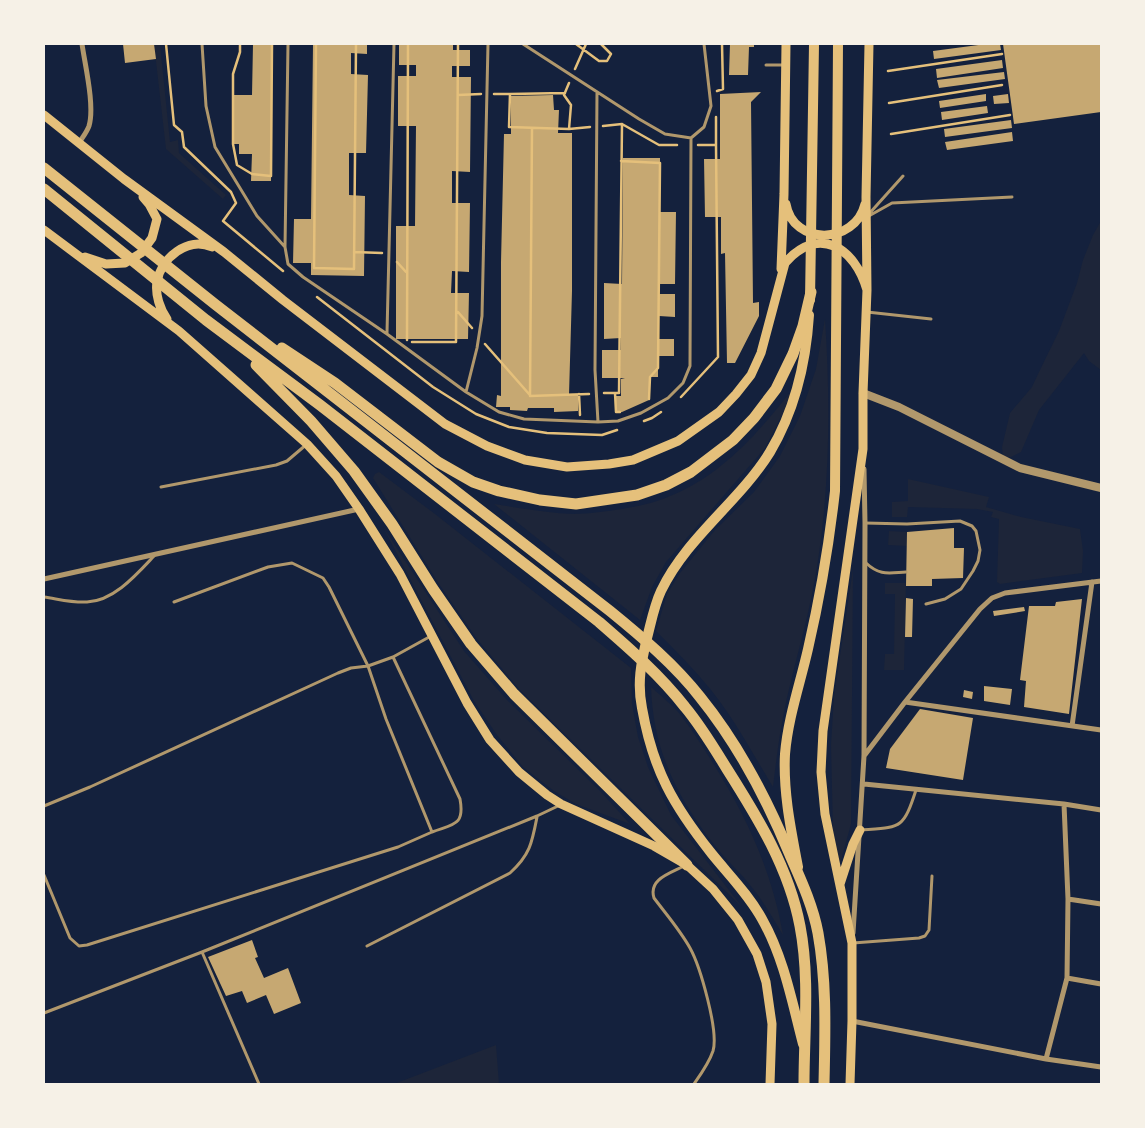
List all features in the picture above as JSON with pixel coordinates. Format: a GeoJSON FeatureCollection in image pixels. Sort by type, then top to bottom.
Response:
{"type":"FeatureCollection","features":[{"type":"Feature","properties":{"kind":"highway"},"geometry":{"type":"LineString","coordinates":[[44,168],[190,285],[610,610],[642,637],[700,697],[751,774],[784,839],[801,880],[817,931],[823,966],[826,1016],[824,1084]]}},
{"type":"Feature","properties":{"kind":"highway"},"geometry":{"type":"LineString","coordinates":[[44,189],[206,320],[335,417],[599,622],[634,652],[685,706],[754,812],[777,855],[790,888],[800,925],[803,949],[806,994],[804,1084]]}},
{"type":"Feature","properties":{"kind":"highway"},"geometry":{"type":"LineString","coordinates":[[216,305],[335,382],[438,462],[473,482],[499,492],[540,500],[576,504],[637,495],[666,485],[691,472],[733,440],[754,418],[776,389],[793,354],[803,326],[811,292]]}},
{"type":"Feature","properties":{"kind":"highway"},"geometry":{"type":"LineString","coordinates":[[206,320],[268,376],[311,421],[354,472],[392,524],[432,589],[470,644],[514,694],[687,864]]}},
{"type":"Feature","properties":{"kind":"main road"},"geometry":{"type":"LineString","coordinates":[[779,289],[782,266],[786,44]]}},
{"type":"Feature","properties":{"kind":"main road"},"geometry":{"type":"LineString","coordinates":[[804,1047],[776,944],[746,894],[712,853],[680,810],[666,787],[657,766],[641,705],[640,670],[660,592],[673,570],[764,460],[790,413],[802,371],[808,332],[811,292],[814,44]]}},
{"type":"Feature","properties":{"kind":"main road"},"geometry":{"type":"LineString","coordinates":[[801,880],[788,813],[786,753],[792,712],[820,596],[835,491],[838,44]]}},
{"type":"Feature","properties":{"kind":"main road"},"geometry":{"type":"LineString","coordinates":[[848,1084],[852,1021],[852,943],[825,814],[821,772],[823,731],[863,449],[863,393],[867,312],[866,196],[869,44]]}},
{"type":"Feature","properties":{"kind":"main road"},"geometry":{"type":"LineString","coordinates":[[44,115],[124,179],[224,252],[282,300],[445,424],[487,446],[525,460],[567,467],[633,460],[678,441],[719,412],[751,375],[761,353],[785,264],[793,254],[804,247],[816,244],[829,244],[841,249],[851,256],[864,277],[867,290]]}},
{"type":"Feature","properties":{"kind":"main road"},"geometry":{"type":"LineString","coordinates":[[73,252],[106,264],[125,263],[141,253],[152,238],[156,219],[149,204],[124,179]]}},
{"type":"Feature","properties":{"kind":"main road"},"geometry":{"type":"LineString","coordinates":[[784,194],[786,208],[793,221],[804,230],[817,235],[831,236],[844,231],[856,222],[863,210],[866,196]]}},
{"type":"Feature","properties":{"kind":"main road"},"geometry":{"type":"LineString","coordinates":[[44,234],[73,252],[179,331]]}},
{"type":"Feature","properties":{"kind":"main road"},"geometry":{"type":"LineString","coordinates":[[224,252],[208,245],[193,244],[176,251],[164,265],[157,282],[158,301],[166,318],[307,444],[336,476],[400,574],[467,703],[490,740],[519,772],[561,804],[654,846],[687,864],[713,889],[738,920],[757,954],[766,982],[772,1024],[770,1084]]}},
{"type":"Feature","properties":{"kind":"main road"},"geometry":{"type":"LineString","coordinates":[[840,884],[853,844],[860,830]]}},
{"type":"Feature","properties":{"kind":"main road"},"geometry":{"type":"LineString","coordinates":[[770,1072],[774,1084]]}},
{"type":"Feature","properties":{"kind":"street"},"geometry":{"type":"LineString","coordinates":[[79,143],[89,128],[91,117],[82,44]]}},
{"type":"Feature","properties":{"kind":"street"},"geometry":{"type":"LineString","coordinates":[[863,393],[899,407],[1020,468],[1101,488]]}},
{"type":"Feature","properties":{"kind":"street"},"geometry":{"type":"LineString","coordinates":[[852,943],[864,784],[866,523],[863,449]]}},
{"type":"Feature","properties":{"kind":"street"},"geometry":{"type":"LineString","coordinates":[[44,579],[359,509]]}},
{"type":"Feature","properties":{"kind":"street"},"geometry":{"type":"LineString","coordinates":[[864,756],[980,609],[992,598],[1005,593],[1101,581]]}},
{"type":"Feature","properties":{"kind":"street"},"geometry":{"type":"LineString","coordinates":[[1072,726],[1092,582]]}},
{"type":"Feature","properties":{"kind":"street"},"geometry":{"type":"LineString","coordinates":[[905,702],[1101,730]]}},
{"type":"Feature","properties":{"kind":"street"},"geometry":{"type":"LineString","coordinates":[[864,784],[1064,804],[1101,810]]}},
{"type":"Feature","properties":{"kind":"street"},"geometry":{"type":"LineString","coordinates":[[1046,1059],[1067,978],[1068,899],[1064,804]]}},
{"type":"Feature","properties":{"kind":"street"},"geometry":{"type":"LineString","coordinates":[[1068,899],[1101,904]]}},
{"type":"Feature","properties":{"kind":"street"},"geometry":{"type":"LineString","coordinates":[[1067,978],[1101,984]]}},
{"type":"Feature","properties":{"kind":"street"},"geometry":{"type":"LineString","coordinates":[[852,1021],[1046,1059],[1101,1067]]}},
{"type":"Feature","properties":{"kind":"lane"},"geometry":{"type":"LineString","coordinates":[[202,44],[206,106],[215,147],[257,216],[285,247]]}},
{"type":"Feature","properties":{"kind":"lane"},"geometry":{"type":"LineString","coordinates":[[288,44],[285,247],[288,264],[303,277],[387,334],[466,392],[499,412],[524,419],[598,422],[618,420],[641,413],[668,398],[683,383],[690,366],[691,138]]}},
{"type":"Feature","properties":{"kind":"lane"},"geometry":{"type":"LineString","coordinates":[[387,334],[394,44]]}},
{"type":"Feature","properties":{"kind":"lane"},"geometry":{"type":"LineString","coordinates":[[466,392],[482,316],[488,44]]}},
{"type":"Feature","properties":{"kind":"lane"},"geometry":{"type":"LineString","coordinates":[[523,44],[665,134],[691,138],[704,127],[711,106],[704,44]]}},
{"type":"Feature","properties":{"kind":"lane"},"geometry":{"type":"LineString","coordinates":[[766,65],[785,65]]}},
{"type":"Feature","properties":{"kind":"lane"},"geometry":{"type":"LineString","coordinates":[[597,92],[596,334],[598,422]]}},
{"type":"Feature","properties":{"kind":"lane"},"geometry":{"type":"LineString","coordinates":[[866,217],[903,176]]}},
{"type":"Feature","properties":{"kind":"lane"},"geometry":{"type":"LineString","coordinates":[[866,217],[892,203],[1012,197]]}},
{"type":"Feature","properties":{"kind":"lane"},"geometry":{"type":"LineString","coordinates":[[867,312],[931,319]]}},
{"type":"Feature","properties":{"kind":"lane"},"geometry":{"type":"LineString","coordinates":[[161,487],[276,464],[286,460],[307,444]]}},
{"type":"Feature","properties":{"kind":"lane"},"geometry":{"type":"LineString","coordinates":[[866,523],[907,524],[960,521],[972,526],[976,531],[980,550],[978,561],[960,589],[945,599],[926,604]]}},
{"type":"Feature","properties":{"kind":"lane"},"geometry":{"type":"LineString","coordinates":[[44,597],[87,602],[102,600],[127,582],[155,555]]}},
{"type":"Feature","properties":{"kind":"lane"},"geometry":{"type":"LineString","coordinates":[[174,602],[268,567],[292,563],[322,578],[329,587],[368,666],[386,719],[432,832]]}},
{"type":"Feature","properties":{"kind":"lane"},"geometry":{"type":"LineString","coordinates":[[865,563],[878,573],[906,572]]}},
{"type":"Feature","properties":{"kind":"lane"},"geometry":{"type":"LineString","coordinates":[[44,806],[90,787],[338,673],[351,668],[368,666],[393,657],[431,636]]}},
{"type":"Feature","properties":{"kind":"lane"},"geometry":{"type":"LineString","coordinates":[[44,875],[70,938],[79,946],[398,847],[456,823],[460,819],[462,811],[460,799],[393,657]]}},
{"type":"Feature","properties":{"kind":"lane"},"geometry":{"type":"LineString","coordinates":[[860,830],[890,828],[900,824],[907,815],[916,789]]}},
{"type":"Feature","properties":{"kind":"lane"},"geometry":{"type":"LineString","coordinates":[[44,1013],[202,952],[537,816],[561,804]]}},
{"type":"Feature","properties":{"kind":"lane"},"geometry":{"type":"LineString","coordinates":[[367,946],[510,873],[522,862],[532,842],[537,816]]}},
{"type":"Feature","properties":{"kind":"lane"},"geometry":{"type":"LineString","coordinates":[[687,864],[659,879],[652,892],[654,898],[691,949],[704,985],[714,1032],[714,1050],[707,1066],[694,1084]]}},
{"type":"Feature","properties":{"kind":"lane"},"geometry":{"type":"LineString","coordinates":[[852,943],[926,936],[929,930],[932,876]]}},
{"type":"Feature","properties":{"kind":"lane"},"geometry":{"type":"LineString","coordinates":[[202,952],[259,1084]]}},
{"type":"Feature","properties":{"kind":"path"},"geometry":{"type":"LineString","coordinates":[[240,44],[240,52],[232,74],[233,144],[237,165],[252,174],[271,176],[272,44]]}},
{"type":"Feature","properties":{"kind":"path"},"geometry":{"type":"LineString","coordinates":[[316,44],[314,268],[354,269],[356,44]]}},
{"type":"Feature","properties":{"kind":"path"},"geometry":{"type":"LineString","coordinates":[[408,44],[407,342],[456,342],[458,44]]}},
{"type":"Feature","properties":{"kind":"path"},"geometry":{"type":"LineString","coordinates":[[576,44],[599,61],[607,62],[611,54],[601,44]]}},
{"type":"Feature","properties":{"kind":"path"},"geometry":{"type":"LineString","coordinates":[[569,129],[572,105],[564,95],[586,44]]}},
{"type":"Feature","properties":{"kind":"path"},"geometry":{"type":"LineString","coordinates":[[716,92],[723,89],[722,44]]}},
{"type":"Feature","properties":{"kind":"path"},"geometry":{"type":"LineString","coordinates":[[888,71],[1002,54]]}},
{"type":"Feature","properties":{"kind":"path"},"geometry":{"type":"LineString","coordinates":[[890,103],[1002,85]]}},
{"type":"Feature","properties":{"kind":"path"},"geometry":{"type":"LineString","coordinates":[[530,396],[619,392],[622,124],[569,129],[509,127],[510,94],[565,93]]}},
{"type":"Feature","properties":{"kind":"path"},"geometry":{"type":"LineString","coordinates":[[716,110],[716,145]]}},
{"type":"Feature","properties":{"kind":"path"},"geometry":{"type":"LineString","coordinates":[[890,134],[1010,115]]}},
{"type":"Feature","properties":{"kind":"path"},"geometry":{"type":"LineString","coordinates":[[530,396],[532,128]]}},
{"type":"Feature","properties":{"kind":"path"},"geometry":{"type":"LineString","coordinates":[[621,160],[660,163],[658,368],[650,377],[649,400]]}},
{"type":"Feature","properties":{"kind":"path"},"geometry":{"type":"LineString","coordinates":[[457,310],[530,396]]}},
{"type":"Feature","properties":{"kind":"path"},"geometry":{"type":"LineString","coordinates":[[615,393],[616,412],[622,412]]}},
{"type":"Feature","properties":{"kind":"shaded area"},"geometry":{"type":"Polygon","coordinates":[[[154,44],[160,44],[170,142],[178,140],[179,153],[226,195],[223,199],[166,149],[154,44]]]}},
{"type":"Feature","properties":{"kind":"shaded area"},"geometry":{"type":"Polygon","coordinates":[[[1101,221],[1101,370],[1089,361],[1084,353],[1039,410],[1021,452],[1011,457],[1003,458],[1002,447],[1010,413],[1032,387],[1059,331],[1077,283],[1083,260],[1101,221]]]}},
{"type":"Feature","properties":{"kind":"shaded area"},"geometry":{"type":"Polygon","coordinates":[[[825,319],[828,387],[826,492],[818,561],[782,721],[773,787],[744,737],[720,701],[705,682],[656,631],[667,594],[680,573],[715,530],[754,492],[780,456],[800,416],[816,369],[825,319]]]}},
{"type":"Feature","properties":{"kind":"shaded area"},"geometry":{"type":"Polygon","coordinates":[[[792,390],[785,409],[765,448],[666,562],[652,587],[640,620],[494,504],[579,514],[622,509],[664,498],[689,487],[722,465],[752,437],[792,390]]]}},
{"type":"Feature","properties":{"kind":"shaded area"},"geometry":{"type":"Polygon","coordinates":[[[379,472],[631,668],[632,704],[638,737],[648,767],[671,815],[742,907],[519,689],[477,639],[439,584],[373,478],[379,472]]]}},
{"type":"Feature","properties":{"kind":"shaded area"},"geometry":{"type":"Polygon","coordinates":[[[908,479],[989,497],[986,507],[1021,517],[1080,529],[1083,551],[1082,573],[1000,584],[997,582],[999,519],[991,517],[993,512],[977,509],[908,507],[907,517],[892,517],[892,502],[908,501],[908,479]]]}},
{"type":"Feature","properties":{"kind":"shaded area"},"geometry":{"type":"Polygon","coordinates":[[[383,527],[464,651],[507,700],[600,791],[630,824],[576,804],[554,791],[523,767],[497,735],[474,701],[383,527]]]}},
{"type":"Feature","properties":{"kind":"shaded area"},"geometry":{"type":"Polygon","coordinates":[[[889,531],[907,532],[907,546],[888,545],[889,531]]]}},
{"type":"Feature","properties":{"kind":"shaded area"},"geometry":{"type":"Polygon","coordinates":[[[853,569],[851,824],[840,864],[833,831],[831,745],[834,696],[853,569]]]}},
{"type":"Feature","properties":{"kind":"shaded area"},"geometry":{"type":"Polygon","coordinates":[[[885,583],[906,583],[904,670],[884,670],[885,654],[894,654],[895,594],[885,594],[885,583]]]}},
{"type":"Feature","properties":{"kind":"shaded area"},"geometry":{"type":"Polygon","coordinates":[[[651,687],[688,724],[724,781],[746,823],[765,866],[783,935],[758,895],[702,829],[679,791],[662,752],[653,710],[651,687]]]}},
{"type":"Feature","properties":{"kind":"shaded area"},"geometry":{"type":"Polygon","coordinates":[[[496,1045],[499,1084],[394,1084],[496,1045]]]}},
{"type":"Feature","properties":{"kind":"building"},"geometry":{"type":"Polygon","coordinates":[[[123,44],[154,44],[156,59],[125,63],[123,44]]]}},
{"type":"Feature","properties":{"kind":"building"},"geometry":{"type":"Polygon","coordinates":[[[253,44],[272,44],[271,181],[251,181],[252,154],[239,154],[239,144],[233,144],[233,95],[252,95],[253,44]]]}},
{"type":"Feature","properties":{"kind":"building"},"geometry":{"type":"Polygon","coordinates":[[[313,44],[367,44],[367,54],[351,53],[351,74],[368,75],[366,153],[349,153],[349,195],[365,196],[364,276],[311,275],[311,263],[293,263],[294,219],[311,219],[313,44]]]}},
{"type":"Feature","properties":{"kind":"building"},"geometry":{"type":"Polygon","coordinates":[[[399,44],[453,44],[453,50],[470,50],[470,66],[452,66],[452,77],[471,77],[470,172],[452,171],[452,203],[470,203],[469,272],[452,271],[451,293],[469,293],[468,339],[396,339],[396,226],[415,226],[416,126],[398,126],[398,76],[416,76],[416,65],[399,65],[399,44]]]}},
{"type":"Feature","properties":{"kind":"building"},"geometry":{"type":"Polygon","coordinates":[[[730,44],[754,44],[754,47],[749,47],[748,75],[729,75],[730,44]]]}},
{"type":"Feature","properties":{"kind":"building"},"geometry":{"type":"Polygon","coordinates":[[[1000,44],[1001,50],[934,59],[933,51],[1000,44]]]}},
{"type":"Feature","properties":{"kind":"building"},"geometry":{"type":"Polygon","coordinates":[[[1003,44],[1101,44],[1101,112],[1014,124],[1003,44]]]}},
{"type":"Feature","properties":{"kind":"building"},"geometry":{"type":"Polygon","coordinates":[[[1002,60],[1003,68],[937,78],[936,69],[1002,60]]]}},
{"type":"Feature","properties":{"kind":"building"},"geometry":{"type":"Polygon","coordinates":[[[1004,72],[1005,79],[939,88],[937,80],[1004,72]]]}},
{"type":"Feature","properties":{"kind":"building"},"geometry":{"type":"Polygon","coordinates":[[[761,92],[751,102],[753,303],[759,302],[759,316],[735,363],[727,363],[725,253],[721,254],[721,217],[705,217],[704,159],[720,159],[720,94],[761,92]]]}},
{"type":"Feature","properties":{"kind":"building"},"geometry":{"type":"Polygon","coordinates":[[[986,94],[986,101],[940,108],[939,101],[986,94]]]}},
{"type":"Feature","properties":{"kind":"building"},"geometry":{"type":"Polygon","coordinates":[[[1008,94],[1009,103],[994,104],[993,96],[1008,94]]]}},
{"type":"Feature","properties":{"kind":"building"},"geometry":{"type":"Polygon","coordinates":[[[553,95],[554,110],[559,110],[558,133],[572,133],[572,291],[569,395],[578,395],[578,411],[554,412],[554,408],[528,408],[527,411],[510,410],[510,407],[496,407],[497,395],[501,396],[501,262],[504,134],[511,134],[511,96],[553,95]]]}},
{"type":"Feature","properties":{"kind":"building"},"geometry":{"type":"Polygon","coordinates":[[[987,106],[988,113],[942,120],[941,112],[987,106]]]}},
{"type":"Feature","properties":{"kind":"building"},"geometry":{"type":"Polygon","coordinates":[[[1011,120],[1012,128],[945,137],[944,129],[1011,120]]]}},
{"type":"Feature","properties":{"kind":"building"},"geometry":{"type":"Polygon","coordinates":[[[1012,132],[1013,141],[947,150],[945,142],[1012,132]]]}},
{"type":"Feature","properties":{"kind":"building"},"geometry":{"type":"Polygon","coordinates":[[[623,158],[660,158],[660,212],[676,212],[675,284],[659,284],[659,294],[675,294],[675,317],[659,316],[658,339],[674,339],[674,356],[658,356],[658,377],[650,377],[649,400],[622,412],[616,412],[616,396],[621,396],[621,379],[625,378],[602,378],[602,350],[621,350],[621,338],[604,339],[604,283],[622,284],[623,158]]]}},
{"type":"Feature","properties":{"kind":"building"},"geometry":{"type":"Polygon","coordinates":[[[954,528],[954,548],[964,548],[963,578],[932,579],[932,586],[906,586],[907,532],[954,528]]]}},
{"type":"Feature","properties":{"kind":"building"},"geometry":{"type":"Polygon","coordinates":[[[906,598],[913,599],[912,637],[905,637],[906,598]]]}},
{"type":"Feature","properties":{"kind":"building"},"geometry":{"type":"Polygon","coordinates":[[[1082,599],[1069,714],[1024,707],[1026,681],[1020,680],[1029,606],[1055,606],[1056,602],[1082,599]]]}},
{"type":"Feature","properties":{"kind":"building"},"geometry":{"type":"Polygon","coordinates":[[[1024,607],[1025,611],[994,616],[993,611],[1024,607]]]}},
{"type":"Feature","properties":{"kind":"building"},"geometry":{"type":"Polygon","coordinates":[[[984,686],[1012,689],[1010,705],[984,701],[984,686]]]}},
{"type":"Feature","properties":{"kind":"building"},"geometry":{"type":"Polygon","coordinates":[[[964,690],[973,692],[972,699],[963,697],[964,690]]]}},
{"type":"Feature","properties":{"kind":"building"},"geometry":{"type":"Polygon","coordinates":[[[920,709],[973,718],[963,780],[886,768],[890,749],[920,709]]]}},
{"type":"Feature","properties":{"kind":"building"},"geometry":{"type":"Polygon","coordinates":[[[252,940],[258,957],[255,958],[264,978],[288,968],[301,1003],[274,1014],[266,995],[247,1003],[242,991],[226,996],[208,957],[252,940]]]}}]}
